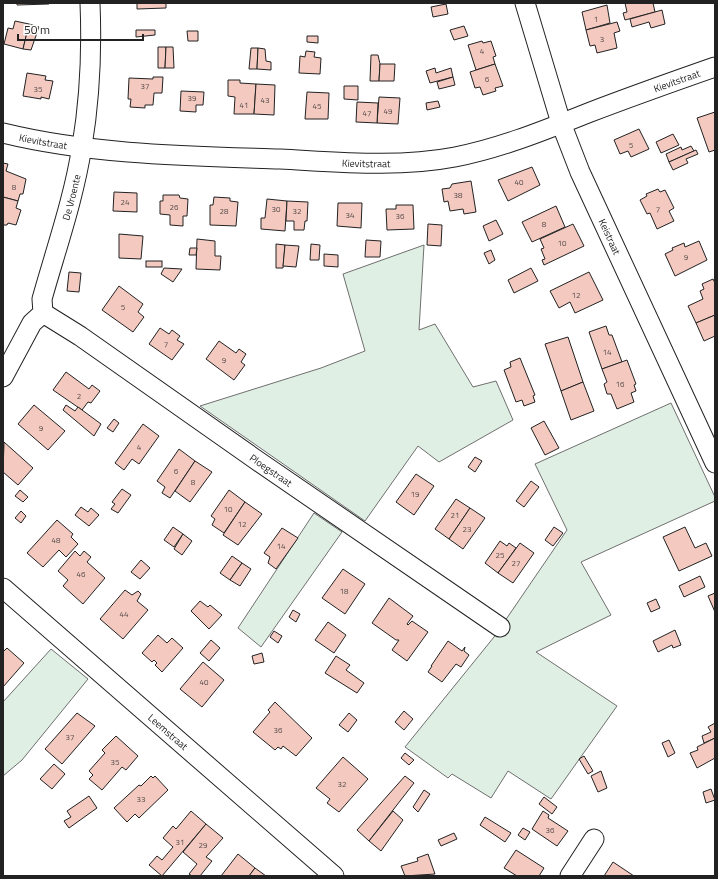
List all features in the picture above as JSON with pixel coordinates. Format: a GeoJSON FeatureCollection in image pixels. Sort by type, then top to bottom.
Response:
{"type":"FeatureCollection","features":[{"type":"Feature","properties":{"kind":"street","name":"De Vroente"},"geometry":{"type":"LineString","coordinates":[[43,313],[42,299],[70,200],[82,147],[91,63],[90,3]]}},
{"type":"Feature","properties":{"kind":"street","name":"Keistraat"},"geometry":{"type":"LineString","coordinates":[[525,3],[561,123],[583,179],[715,463]]}},
{"type":"Feature","properties":{"kind":"street","name":"Kievitstraat"},"geometry":{"type":"LineString","coordinates":[[3,133],[28,139],[82,147],[196,156],[367,163],[409,162],[455,157],[509,143],[715,67]]}},
{"type":"Feature","properties":{"kind":"street"},"geometry":{"type":"LineString","coordinates":[[3,377],[32,323],[43,313]]}},
{"type":"Feature","properties":{"kind":"street","name":"Ploegstraat"},"geometry":{"type":"LineString","coordinates":[[43,313],[80,336],[255,459],[500,627]]}},
{"type":"Feature","properties":{"kind":"street","name":"Leemstraat"},"geometry":{"type":"LineString","coordinates":[[3,588],[334,876]]}},
{"type":"Feature","properties":{"kind":"street"},"geometry":{"type":"LineString","coordinates":[[570,876],[594,839]]}},
{"type":"Feature","properties":{"kind":"green space"},"geometry":{"type":"Polygon","coordinates":[[[424,245],[419,330],[435,324],[473,387],[496,381],[513,420],[439,462],[418,446],[365,521],[200,406],[321,368],[365,351],[343,274],[424,245]]]}},
{"type":"Feature","properties":{"kind":"green space"},"geometry":{"type":"Polygon","coordinates":[[[671,403],[715,497],[715,501],[581,562],[611,615],[536,652],[617,706],[551,799],[508,771],[491,798],[452,774],[448,778],[405,747],[494,637],[567,530],[535,464],[671,403]]]}},
{"type":"Feature","properties":{"kind":"green space"},"geometry":{"type":"Polygon","coordinates":[[[314,513],[342,532],[261,647],[238,628],[314,513]]]}},
{"type":"Feature","properties":{"kind":"green space"},"geometry":{"type":"Polygon","coordinates":[[[51,649],[88,679],[22,760],[3,776],[3,702],[51,649]]]}},
{"type":"Feature","properties":{"kind":"building"},"geometry":{"type":"Polygon","coordinates":[[[17,3],[49,3],[49,4],[17,5],[17,3]]]}},
{"type":"Feature","properties":{"kind":"building"},"geometry":{"type":"Polygon","coordinates":[[[137,3],[166,3],[166,8],[137,9],[137,3]]]}},
{"type":"Feature","properties":{"kind":"building"},"geometry":{"type":"Polygon","coordinates":[[[625,3],[653,3],[655,12],[625,20],[623,13],[627,12],[625,3]]]}},
{"type":"Feature","properties":{"kind":"building"},"geometry":{"type":"Polygon","coordinates":[[[446,4],[448,14],[433,17],[431,7],[446,4]]]}},
{"type":"Feature","properties":{"kind":"building"},"geometry":{"type":"Polygon","coordinates":[[[607,5],[610,23],[586,30],[582,12],[607,5]]]}},
{"type":"Feature","properties":{"kind":"building"},"geometry":{"type":"Polygon","coordinates":[[[662,10],[665,24],[651,28],[649,22],[632,27],[630,19],[662,10]]]}},
{"type":"Feature","properties":{"kind":"building"},"geometry":{"type":"Polygon","coordinates":[[[15,21],[29,24],[23,49],[4,44],[8,28],[13,29],[15,21]]]}},
{"type":"Feature","properties":{"kind":"building"},"geometry":{"type":"Polygon","coordinates":[[[617,22],[620,31],[614,33],[617,48],[597,53],[595,45],[590,46],[586,30],[617,22]]]}},
{"type":"Feature","properties":{"kind":"building"},"geometry":{"type":"Polygon","coordinates":[[[29,24],[39,27],[31,50],[23,49],[29,24]]]}},
{"type":"Feature","properties":{"kind":"building"},"geometry":{"type":"Polygon","coordinates":[[[464,26],[468,36],[454,40],[450,30],[464,26]]]}},
{"type":"Feature","properties":{"kind":"building"},"geometry":{"type":"Polygon","coordinates":[[[136,30],[155,30],[155,35],[136,37],[136,30]]]}},
{"type":"Feature","properties":{"kind":"building"},"geometry":{"type":"Polygon","coordinates":[[[187,31],[198,31],[198,41],[188,41],[187,31]]]}},
{"type":"Feature","properties":{"kind":"building"},"geometry":{"type":"Polygon","coordinates":[[[307,36],[318,36],[318,43],[307,42],[307,36]]]}},
{"type":"Feature","properties":{"kind":"building"},"geometry":{"type":"Polygon","coordinates":[[[482,41],[483,43],[491,41],[496,56],[493,57],[495,64],[476,70],[468,45],[482,41]]]}},
{"type":"Feature","properties":{"kind":"building"},"geometry":{"type":"Polygon","coordinates":[[[158,47],[166,47],[165,68],[158,68],[158,47]]]}},
{"type":"Feature","properties":{"kind":"building"},"geometry":{"type":"Polygon","coordinates":[[[166,47],[173,47],[174,68],[165,68],[166,47]]]}},
{"type":"Feature","properties":{"kind":"building"},"geometry":{"type":"Polygon","coordinates":[[[251,48],[258,48],[257,69],[249,69],[251,48]]]}},
{"type":"Feature","properties":{"kind":"building"},"geometry":{"type":"Polygon","coordinates":[[[258,48],[265,49],[266,61],[271,62],[271,70],[257,69],[258,48]]]}},
{"type":"Feature","properties":{"kind":"building"},"geometry":{"type":"Polygon","coordinates":[[[306,51],[315,52],[314,57],[321,58],[320,74],[299,73],[300,56],[305,57],[306,51]]]}},
{"type":"Feature","properties":{"kind":"building"},"geometry":{"type":"Polygon","coordinates":[[[371,55],[378,55],[380,64],[379,81],[370,81],[371,55]]]}},
{"type":"Feature","properties":{"kind":"building"},"geometry":{"type":"Polygon","coordinates":[[[380,64],[395,64],[394,81],[379,81],[380,64]]]}},
{"type":"Feature","properties":{"kind":"building"},"geometry":{"type":"Polygon","coordinates":[[[495,64],[503,86],[495,88],[496,91],[483,95],[480,87],[475,88],[470,72],[495,64]]]}},
{"type":"Feature","properties":{"kind":"building"},"geometry":{"type":"Polygon","coordinates":[[[435,68],[436,73],[451,68],[453,77],[430,83],[426,71],[435,68]]]}},
{"type":"Feature","properties":{"kind":"building"},"geometry":{"type":"Polygon","coordinates":[[[27,73],[46,76],[45,80],[53,81],[49,99],[23,96],[27,73]]]}},
{"type":"Feature","properties":{"kind":"building"},"geometry":{"type":"Polygon","coordinates":[[[153,77],[163,77],[162,93],[154,93],[153,105],[145,105],[145,108],[130,107],[131,99],[128,99],[129,78],[153,79],[153,77]]]}},
{"type":"Feature","properties":{"kind":"building"},"geometry":{"type":"Polygon","coordinates":[[[453,77],[455,85],[439,89],[437,82],[453,77]]]}},
{"type":"Feature","properties":{"kind":"building"},"geometry":{"type":"Polygon","coordinates":[[[228,80],[240,80],[240,83],[256,84],[254,114],[234,114],[235,97],[228,96],[228,80]]]}},
{"type":"Feature","properties":{"kind":"building"},"geometry":{"type":"Polygon","coordinates":[[[256,84],[275,85],[274,115],[254,114],[256,84]]]}},
{"type":"Feature","properties":{"kind":"building"},"geometry":{"type":"Polygon","coordinates":[[[344,86],[358,86],[358,100],[344,99],[344,86]]]}},
{"type":"Feature","properties":{"kind":"building"},"geometry":{"type":"Polygon","coordinates":[[[181,91],[204,92],[203,105],[196,105],[196,112],[180,111],[181,91]]]}},
{"type":"Feature","properties":{"kind":"building"},"geometry":{"type":"Polygon","coordinates":[[[307,92],[329,93],[328,119],[305,119],[307,92]]]}},
{"type":"Feature","properties":{"kind":"building"},"geometry":{"type":"Polygon","coordinates":[[[379,97],[400,98],[398,124],[377,123],[379,97]]]}},
{"type":"Feature","properties":{"kind":"building"},"geometry":{"type":"Polygon","coordinates":[[[438,101],[440,107],[427,110],[426,103],[438,101]]]}},
{"type":"Feature","properties":{"kind":"building"},"geometry":{"type":"Polygon","coordinates":[[[357,102],[378,103],[377,123],[356,122],[357,102]]]}},
{"type":"Feature","properties":{"kind":"building"},"geometry":{"type":"Polygon","coordinates":[[[715,112],[715,150],[709,152],[697,118],[715,112]]]}},
{"type":"Feature","properties":{"kind":"building"},"geometry":{"type":"Polygon","coordinates":[[[639,129],[649,149],[631,157],[628,151],[620,154],[614,140],[639,129]]]}},
{"type":"Feature","properties":{"kind":"building"},"geometry":{"type":"Polygon","coordinates":[[[673,134],[679,145],[661,153],[656,142],[673,134]]]}},
{"type":"Feature","properties":{"kind":"building"},"geometry":{"type":"Polygon","coordinates":[[[691,146],[694,151],[669,162],[666,154],[681,147],[682,150],[691,146]]]}},
{"type":"Feature","properties":{"kind":"building"},"geometry":{"type":"Polygon","coordinates":[[[696,150],[698,154],[686,159],[688,163],[673,170],[669,162],[696,150]]]}},
{"type":"Feature","properties":{"kind":"building"},"geometry":{"type":"Polygon","coordinates":[[[3,163],[8,164],[6,171],[26,179],[23,194],[20,194],[18,201],[3,197],[3,163]]]}},
{"type":"Feature","properties":{"kind":"building"},"geometry":{"type":"Polygon","coordinates":[[[532,167],[540,185],[508,201],[498,180],[532,167]]]}},
{"type":"Feature","properties":{"kind":"building"},"geometry":{"type":"Polygon","coordinates":[[[471,181],[476,212],[464,214],[463,209],[450,211],[448,201],[444,202],[442,189],[450,188],[452,184],[471,181]]]}},
{"type":"Feature","properties":{"kind":"building"},"geometry":{"type":"Polygon","coordinates":[[[658,189],[660,192],[665,190],[674,208],[669,211],[674,221],[657,229],[650,213],[647,214],[640,200],[647,196],[646,194],[658,189]]]}},
{"type":"Feature","properties":{"kind":"building"},"geometry":{"type":"Polygon","coordinates":[[[114,192],[137,193],[137,212],[113,211],[114,192]]]}},
{"type":"Feature","properties":{"kind":"building"},"geometry":{"type":"Polygon","coordinates":[[[163,195],[179,195],[180,198],[188,199],[187,216],[183,216],[183,226],[170,225],[170,215],[160,214],[160,201],[163,201],[163,195]]]}},
{"type":"Feature","properties":{"kind":"building"},"geometry":{"type":"Polygon","coordinates":[[[3,197],[18,201],[16,208],[21,210],[16,225],[8,223],[7,225],[3,225],[3,197]]]}},
{"type":"Feature","properties":{"kind":"building"},"geometry":{"type":"Polygon","coordinates":[[[214,197],[230,198],[230,201],[238,202],[236,226],[210,225],[210,205],[213,205],[214,197]]]}},
{"type":"Feature","properties":{"kind":"building"},"geometry":{"type":"Polygon","coordinates":[[[267,199],[287,201],[285,231],[261,229],[261,218],[265,218],[267,199]]]}},
{"type":"Feature","properties":{"kind":"building"},"geometry":{"type":"Polygon","coordinates":[[[287,201],[308,202],[307,221],[305,221],[304,230],[294,230],[294,221],[286,221],[287,201]]]}},
{"type":"Feature","properties":{"kind":"building"},"geometry":{"type":"Polygon","coordinates":[[[338,203],[362,203],[361,228],[337,226],[338,203]]]}},
{"type":"Feature","properties":{"kind":"building"},"geometry":{"type":"Polygon","coordinates":[[[396,205],[413,205],[414,229],[387,230],[386,209],[396,209],[396,205]]]}},
{"type":"Feature","properties":{"kind":"building"},"geometry":{"type":"Polygon","coordinates":[[[556,206],[565,227],[532,242],[522,222],[556,206]]]}},
{"type":"Feature","properties":{"kind":"building"},"geometry":{"type":"Polygon","coordinates":[[[496,220],[503,234],[489,241],[483,226],[496,220]]]}},
{"type":"Feature","properties":{"kind":"building"},"geometry":{"type":"Polygon","coordinates":[[[428,224],[442,225],[441,246],[427,245],[428,224]]]}},
{"type":"Feature","properties":{"kind":"building"},"geometry":{"type":"Polygon","coordinates":[[[573,224],[584,246],[544,265],[542,260],[545,259],[541,249],[544,248],[540,239],[573,224]]]}},
{"type":"Feature","properties":{"kind":"building"},"geometry":{"type":"Polygon","coordinates":[[[119,234],[143,236],[141,259],[119,258],[119,234]]]}},
{"type":"Feature","properties":{"kind":"building"},"geometry":{"type":"Polygon","coordinates":[[[197,239],[215,241],[215,256],[221,256],[220,270],[196,269],[197,239]]]}},
{"type":"Feature","properties":{"kind":"building"},"geometry":{"type":"Polygon","coordinates":[[[366,240],[381,241],[380,257],[365,257],[366,240]]]}},
{"type":"Feature","properties":{"kind":"building"},"geometry":{"type":"Polygon","coordinates":[[[699,241],[707,260],[675,276],[665,254],[673,250],[672,248],[684,243],[685,247],[699,241]]]}},
{"type":"Feature","properties":{"kind":"building"},"geometry":{"type":"Polygon","coordinates":[[[276,244],[285,245],[283,268],[276,268],[276,244]]]}},
{"type":"Feature","properties":{"kind":"building"},"geometry":{"type":"Polygon","coordinates":[[[311,244],[320,245],[319,260],[310,260],[311,244]]]}},
{"type":"Feature","properties":{"kind":"building"},"geometry":{"type":"Polygon","coordinates":[[[285,245],[299,246],[296,267],[283,266],[285,245]]]}},
{"type":"Feature","properties":{"kind":"building"},"geometry":{"type":"Polygon","coordinates":[[[190,248],[197,248],[196,255],[189,255],[190,248]]]}},
{"type":"Feature","properties":{"kind":"building"},"geometry":{"type":"Polygon","coordinates":[[[491,250],[495,260],[489,264],[484,253],[491,250]]]}},
{"type":"Feature","properties":{"kind":"building"},"geometry":{"type":"Polygon","coordinates":[[[324,254],[338,255],[338,267],[324,266],[324,254]]]}},
{"type":"Feature","properties":{"kind":"building"},"geometry":{"type":"Polygon","coordinates":[[[146,261],[162,261],[162,267],[146,267],[146,261]]]}},
{"type":"Feature","properties":{"kind":"building"},"geometry":{"type":"Polygon","coordinates":[[[164,268],[182,269],[173,282],[161,274],[164,268]]]}},
{"type":"Feature","properties":{"kind":"building"},"geometry":{"type":"Polygon","coordinates":[[[531,268],[538,281],[514,293],[508,280],[531,268]]]}},
{"type":"Feature","properties":{"kind":"building"},"geometry":{"type":"Polygon","coordinates":[[[69,272],[81,273],[79,292],[67,291],[69,272]]]}},
{"type":"Feature","properties":{"kind":"building"},"geometry":{"type":"Polygon","coordinates":[[[589,272],[603,300],[575,313],[570,302],[559,308],[550,291],[589,272]]]}},
{"type":"Feature","properties":{"kind":"building"},"geometry":{"type":"Polygon","coordinates":[[[713,279],[715,283],[715,315],[696,323],[688,306],[703,299],[700,291],[704,289],[702,284],[713,279]]]}},
{"type":"Feature","properties":{"kind":"building"},"geometry":{"type":"Polygon","coordinates":[[[119,286],[143,304],[138,312],[144,317],[133,332],[102,310],[119,286]]]}},
{"type":"Feature","properties":{"kind":"building"},"geometry":{"type":"Polygon","coordinates":[[[715,315],[715,336],[704,341],[696,323],[715,315]]]}},
{"type":"Feature","properties":{"kind":"building"},"geometry":{"type":"Polygon","coordinates":[[[606,326],[609,335],[612,335],[622,362],[602,369],[589,332],[606,326]]]}},
{"type":"Feature","properties":{"kind":"building"},"geometry":{"type":"Polygon","coordinates":[[[160,328],[169,334],[172,330],[180,336],[177,340],[184,344],[172,360],[149,344],[160,328]]]}},
{"type":"Feature","properties":{"kind":"building"},"geometry":{"type":"Polygon","coordinates":[[[568,337],[583,382],[561,391],[545,344],[568,337]]]}},
{"type":"Feature","properties":{"kind":"building"},"geometry":{"type":"Polygon","coordinates":[[[219,341],[236,353],[239,349],[246,354],[241,362],[245,365],[234,380],[206,359],[219,341]]]}},
{"type":"Feature","properties":{"kind":"building"},"geometry":{"type":"Polygon","coordinates":[[[520,358],[535,395],[533,396],[535,402],[524,406],[522,400],[516,402],[504,370],[511,367],[510,362],[520,358]]]}},
{"type":"Feature","properties":{"kind":"building"},"geometry":{"type":"Polygon","coordinates":[[[627,360],[636,384],[634,385],[636,391],[631,393],[634,402],[617,409],[611,394],[607,394],[604,384],[607,382],[602,369],[627,360]]]}},
{"type":"Feature","properties":{"kind":"building"},"geometry":{"type":"Polygon","coordinates":[[[66,372],[89,389],[92,385],[100,391],[91,403],[88,402],[82,410],[53,390],[66,372]]]}},
{"type":"Feature","properties":{"kind":"building"},"geometry":{"type":"Polygon","coordinates":[[[583,382],[594,411],[571,420],[561,391],[583,382]]]}},
{"type":"Feature","properties":{"kind":"building"},"geometry":{"type":"Polygon","coordinates":[[[34,405],[65,431],[48,450],[18,424],[34,405]]]}},
{"type":"Feature","properties":{"kind":"building"},"geometry":{"type":"Polygon","coordinates":[[[66,405],[75,411],[78,407],[101,424],[94,436],[63,410],[66,405]]]}},
{"type":"Feature","properties":{"kind":"building"},"geometry":{"type":"Polygon","coordinates":[[[114,419],[119,423],[113,432],[107,428],[114,419]]]}},
{"type":"Feature","properties":{"kind":"building"},"geometry":{"type":"Polygon","coordinates":[[[544,421],[559,448],[545,455],[531,428],[544,421]]]}},
{"type":"Feature","properties":{"kind":"building"},"geometry":{"type":"Polygon","coordinates":[[[143,424],[159,436],[139,464],[132,459],[124,470],[115,463],[143,424]]]}},
{"type":"Feature","properties":{"kind":"building"},"geometry":{"type":"Polygon","coordinates":[[[4,442],[33,468],[18,485],[3,472],[4,442]]]}},
{"type":"Feature","properties":{"kind":"building"},"geometry":{"type":"Polygon","coordinates":[[[179,449],[195,461],[170,498],[162,493],[165,487],[157,481],[179,449]]]}},
{"type":"Feature","properties":{"kind":"building"},"geometry":{"type":"Polygon","coordinates":[[[475,457],[482,461],[475,472],[468,467],[475,457]]]}},
{"type":"Feature","properties":{"kind":"building"},"geometry":{"type":"Polygon","coordinates":[[[195,461],[212,472],[190,502],[175,491],[195,461]]]}},
{"type":"Feature","properties":{"kind":"building"},"geometry":{"type":"Polygon","coordinates":[[[416,474],[434,486],[414,515],[396,502],[416,474]]]}},
{"type":"Feature","properties":{"kind":"building"},"geometry":{"type":"Polygon","coordinates":[[[531,481],[539,487],[524,507],[516,501],[531,481]]]}},
{"type":"Feature","properties":{"kind":"building"},"geometry":{"type":"Polygon","coordinates":[[[122,489],[131,495],[118,513],[111,509],[115,504],[112,502],[122,489]]]}},
{"type":"Feature","properties":{"kind":"building"},"geometry":{"type":"Polygon","coordinates":[[[20,490],[28,497],[23,502],[15,496],[20,490]]]}},
{"type":"Feature","properties":{"kind":"building"},"geometry":{"type":"Polygon","coordinates":[[[229,490],[245,502],[224,533],[212,525],[215,519],[211,516],[229,490]]]}},
{"type":"Feature","properties":{"kind":"building"},"geometry":{"type":"Polygon","coordinates":[[[456,499],[470,508],[449,539],[435,529],[456,499]]]}},
{"type":"Feature","properties":{"kind":"building"},"geometry":{"type":"Polygon","coordinates":[[[245,502],[262,514],[238,545],[223,535],[245,502]]]}},
{"type":"Feature","properties":{"kind":"building"},"geometry":{"type":"Polygon","coordinates":[[[81,507],[88,512],[91,508],[99,515],[89,526],[75,515],[81,507]]]}},
{"type":"Feature","properties":{"kind":"building"},"geometry":{"type":"Polygon","coordinates":[[[470,508],[485,518],[463,549],[449,539],[470,508]]]}},
{"type":"Feature","properties":{"kind":"building"},"geometry":{"type":"Polygon","coordinates":[[[21,511],[26,516],[21,523],[15,518],[21,511]]]}},
{"type":"Feature","properties":{"kind":"building"},"geometry":{"type":"Polygon","coordinates":[[[57,520],[73,534],[71,537],[78,544],[66,557],[59,550],[43,567],[27,553],[57,520]]]}},
{"type":"Feature","properties":{"kind":"building"},"geometry":{"type":"Polygon","coordinates":[[[173,527],[183,534],[174,547],[164,540],[173,527]]]}},
{"type":"Feature","properties":{"kind":"building"},"geometry":{"type":"Polygon","coordinates":[[[554,527],[563,533],[553,546],[545,540],[554,527]]]}},
{"type":"Feature","properties":{"kind":"building"},"geometry":{"type":"Polygon","coordinates":[[[685,527],[695,548],[706,543],[712,556],[679,571],[663,537],[685,527]]]}},
{"type":"Feature","properties":{"kind":"building"},"geometry":{"type":"Polygon","coordinates":[[[282,528],[298,538],[276,569],[268,563],[270,557],[264,553],[282,528]]]}},
{"type":"Feature","properties":{"kind":"building"},"geometry":{"type":"Polygon","coordinates":[[[183,534],[192,541],[182,555],[174,549],[183,534]]]}},
{"type":"Feature","properties":{"kind":"building"},"geometry":{"type":"Polygon","coordinates":[[[500,541],[507,546],[509,543],[516,548],[498,573],[485,563],[500,541]]]}},
{"type":"Feature","properties":{"kind":"building"},"geometry":{"type":"Polygon","coordinates":[[[520,543],[534,553],[513,583],[498,573],[520,543]]]}},
{"type":"Feature","properties":{"kind":"building"},"geometry":{"type":"Polygon","coordinates":[[[75,551],[80,556],[84,551],[91,557],[87,562],[105,578],[83,604],[63,586],[68,580],[58,571],[75,551]]]}},
{"type":"Feature","properties":{"kind":"building"},"geometry":{"type":"Polygon","coordinates":[[[232,556],[242,563],[230,580],[220,573],[232,556]]]}},
{"type":"Feature","properties":{"kind":"building"},"geometry":{"type":"Polygon","coordinates":[[[141,560],[150,568],[140,579],[131,572],[141,560]]]}},
{"type":"Feature","properties":{"kind":"building"},"geometry":{"type":"Polygon","coordinates":[[[242,563],[251,569],[240,586],[230,580],[242,563]]]}},
{"type":"Feature","properties":{"kind":"building"},"geometry":{"type":"Polygon","coordinates":[[[343,569],[365,584],[345,614],[322,598],[343,569]]]}},
{"type":"Feature","properties":{"kind":"building"},"geometry":{"type":"Polygon","coordinates":[[[700,576],[705,587],[684,597],[679,586],[700,576]]]}},
{"type":"Feature","properties":{"kind":"building"},"geometry":{"type":"Polygon","coordinates":[[[125,590],[132,595],[138,591],[141,594],[137,601],[148,610],[123,639],[100,619],[125,590]]]}},
{"type":"Feature","properties":{"kind":"building"},"geometry":{"type":"Polygon","coordinates":[[[715,593],[715,612],[708,596],[715,593]]]}},
{"type":"Feature","properties":{"kind":"building"},"geometry":{"type":"Polygon","coordinates":[[[389,598],[413,616],[407,624],[408,625],[412,621],[428,632],[407,661],[392,650],[399,640],[396,640],[372,623],[389,598]]]}},
{"type":"Feature","properties":{"kind":"building"},"geometry":{"type":"Polygon","coordinates":[[[656,599],[660,608],[651,612],[647,603],[656,599]]]}},
{"type":"Feature","properties":{"kind":"building"},"geometry":{"type":"Polygon","coordinates":[[[200,601],[208,607],[210,605],[222,615],[209,629],[191,611],[200,601]]]}},
{"type":"Feature","properties":{"kind":"building"},"geometry":{"type":"Polygon","coordinates":[[[293,610],[300,614],[296,622],[289,617],[293,610]]]}},
{"type":"Feature","properties":{"kind":"building"},"geometry":{"type":"Polygon","coordinates":[[[328,622],[346,635],[334,653],[315,640],[328,622]]]}},
{"type":"Feature","properties":{"kind":"building"},"geometry":{"type":"Polygon","coordinates":[[[675,630],[681,645],[673,648],[672,645],[658,652],[653,641],[675,630]]]}},
{"type":"Feature","properties":{"kind":"building"},"geometry":{"type":"Polygon","coordinates":[[[274,631],[282,636],[278,643],[270,637],[274,631]]]}},
{"type":"Feature","properties":{"kind":"building"},"geometry":{"type":"Polygon","coordinates":[[[158,635],[167,643],[172,638],[183,648],[162,672],[155,665],[157,663],[154,660],[152,662],[142,653],[158,635]]]}},
{"type":"Feature","properties":{"kind":"building"},"geometry":{"type":"Polygon","coordinates":[[[211,640],[220,648],[209,661],[200,653],[211,640]]]}},
{"type":"Feature","properties":{"kind":"building"},"geometry":{"type":"Polygon","coordinates":[[[448,641],[462,651],[465,647],[464,651],[469,655],[461,667],[456,664],[442,682],[428,672],[448,641]]]}},
{"type":"Feature","properties":{"kind":"building"},"geometry":{"type":"Polygon","coordinates":[[[7,648],[24,663],[3,687],[3,652],[7,648]]]}},
{"type":"Feature","properties":{"kind":"building"},"geometry":{"type":"Polygon","coordinates":[[[262,653],[264,662],[254,664],[252,656],[262,653]]]}},
{"type":"Feature","properties":{"kind":"building"},"geometry":{"type":"Polygon","coordinates":[[[336,656],[350,665],[346,670],[364,683],[357,693],[325,673],[336,656]]]}},
{"type":"Feature","properties":{"kind":"building"},"geometry":{"type":"Polygon","coordinates":[[[203,662],[224,680],[202,707],[180,689],[203,662]]]}},
{"type":"Feature","properties":{"kind":"building"},"geometry":{"type":"Polygon","coordinates":[[[275,702],[312,738],[296,756],[283,746],[281,749],[278,747],[275,750],[253,732],[270,712],[268,710],[275,702]]]}},
{"type":"Feature","properties":{"kind":"building"},"geometry":{"type":"Polygon","coordinates":[[[404,711],[413,719],[404,730],[395,722],[404,711]]]}},
{"type":"Feature","properties":{"kind":"building"},"geometry":{"type":"Polygon","coordinates":[[[77,713],[95,726],[62,764],[45,749],[77,713]]]}},
{"type":"Feature","properties":{"kind":"building"},"geometry":{"type":"Polygon","coordinates":[[[349,713],[357,720],[348,732],[339,725],[349,713]]]}},
{"type":"Feature","properties":{"kind":"building"},"geometry":{"type":"Polygon","coordinates":[[[715,723],[715,738],[704,743],[702,736],[711,732],[708,727],[715,723]]]}},
{"type":"Feature","properties":{"kind":"building"},"geometry":{"type":"Polygon","coordinates":[[[116,736],[138,756],[126,770],[122,767],[102,790],[89,779],[93,775],[89,771],[105,753],[102,750],[116,736]]]}},
{"type":"Feature","properties":{"kind":"building"},"geometry":{"type":"Polygon","coordinates":[[[715,738],[715,758],[697,768],[690,753],[698,750],[697,747],[715,738]]]}},
{"type":"Feature","properties":{"kind":"building"},"geometry":{"type":"Polygon","coordinates":[[[669,740],[675,753],[668,757],[662,743],[669,740]]]}},
{"type":"Feature","properties":{"kind":"building"},"geometry":{"type":"Polygon","coordinates":[[[405,753],[414,760],[409,765],[401,758],[405,753]]]}},
{"type":"Feature","properties":{"kind":"building"},"geometry":{"type":"Polygon","coordinates":[[[584,756],[593,771],[588,774],[579,759],[584,756]]]}},
{"type":"Feature","properties":{"kind":"building"},"geometry":{"type":"Polygon","coordinates":[[[343,757],[368,779],[339,812],[327,803],[330,799],[316,788],[343,757]]]}},
{"type":"Feature","properties":{"kind":"building"},"geometry":{"type":"Polygon","coordinates":[[[54,764],[65,774],[52,789],[40,779],[54,764]]]}},
{"type":"Feature","properties":{"kind":"building"},"geometry":{"type":"Polygon","coordinates":[[[601,771],[607,788],[598,792],[591,776],[601,771]]]}},
{"type":"Feature","properties":{"kind":"building"},"geometry":{"type":"Polygon","coordinates":[[[151,776],[153,778],[155,776],[168,790],[139,818],[135,814],[127,822],[114,808],[151,776]]]}},
{"type":"Feature","properties":{"kind":"building"},"geometry":{"type":"Polygon","coordinates":[[[405,776],[414,783],[369,841],[357,830],[405,776]]]}},
{"type":"Feature","properties":{"kind":"building"},"geometry":{"type":"Polygon","coordinates":[[[711,789],[715,800],[706,803],[703,792],[711,789]]]}},
{"type":"Feature","properties":{"kind":"building"},"geometry":{"type":"Polygon","coordinates":[[[424,790],[430,794],[418,812],[413,807],[424,790]]]}},
{"type":"Feature","properties":{"kind":"building"},"geometry":{"type":"Polygon","coordinates":[[[89,796],[97,808],[69,828],[64,821],[71,817],[67,811],[89,796]]]}},
{"type":"Feature","properties":{"kind":"building"},"geometry":{"type":"Polygon","coordinates":[[[544,797],[557,807],[552,814],[539,804],[544,797]]]}},
{"type":"Feature","properties":{"kind":"building"},"geometry":{"type":"Polygon","coordinates":[[[191,811],[206,824],[162,876],[149,865],[157,856],[162,860],[173,847],[163,838],[173,826],[176,829],[191,811]]]}},
{"type":"Feature","properties":{"kind":"building"},"geometry":{"type":"Polygon","coordinates":[[[393,811],[403,820],[381,851],[369,841],[393,811]]]}},
{"type":"Feature","properties":{"kind":"building"},"geometry":{"type":"Polygon","coordinates":[[[543,811],[549,815],[548,818],[568,831],[557,846],[532,829],[543,811]]]}},
{"type":"Feature","properties":{"kind":"building"},"geometry":{"type":"Polygon","coordinates":[[[485,817],[511,833],[505,842],[480,825],[485,817]]]}},
{"type":"Feature","properties":{"kind":"building"},"geometry":{"type":"Polygon","coordinates":[[[206,824],[223,838],[206,857],[212,861],[200,876],[192,876],[189,874],[197,864],[183,852],[206,824]]]}},
{"type":"Feature","properties":{"kind":"building"},"geometry":{"type":"Polygon","coordinates":[[[523,828],[530,832],[525,840],[518,835],[523,828]]]}},
{"type":"Feature","properties":{"kind":"building"},"geometry":{"type":"Polygon","coordinates":[[[454,833],[457,839],[441,846],[438,840],[454,833]]]}},
{"type":"Feature","properties":{"kind":"building"},"geometry":{"type":"Polygon","coordinates":[[[516,850],[544,868],[539,876],[517,876],[504,868],[516,850]]]}},
{"type":"Feature","properties":{"kind":"building"},"geometry":{"type":"Polygon","coordinates":[[[238,854],[255,868],[249,876],[221,876],[238,854]]]}},
{"type":"Feature","properties":{"kind":"building"},"geometry":{"type":"Polygon","coordinates":[[[428,854],[435,874],[405,876],[401,866],[418,861],[417,858],[428,854]]]}},
{"type":"Feature","properties":{"kind":"building"},"geometry":{"type":"Polygon","coordinates":[[[613,862],[634,876],[604,876],[613,862]]]}},
{"type":"Feature","properties":{"kind":"building"},"geometry":{"type":"Polygon","coordinates":[[[255,868],[266,876],[249,876],[255,868]]]}}]}
